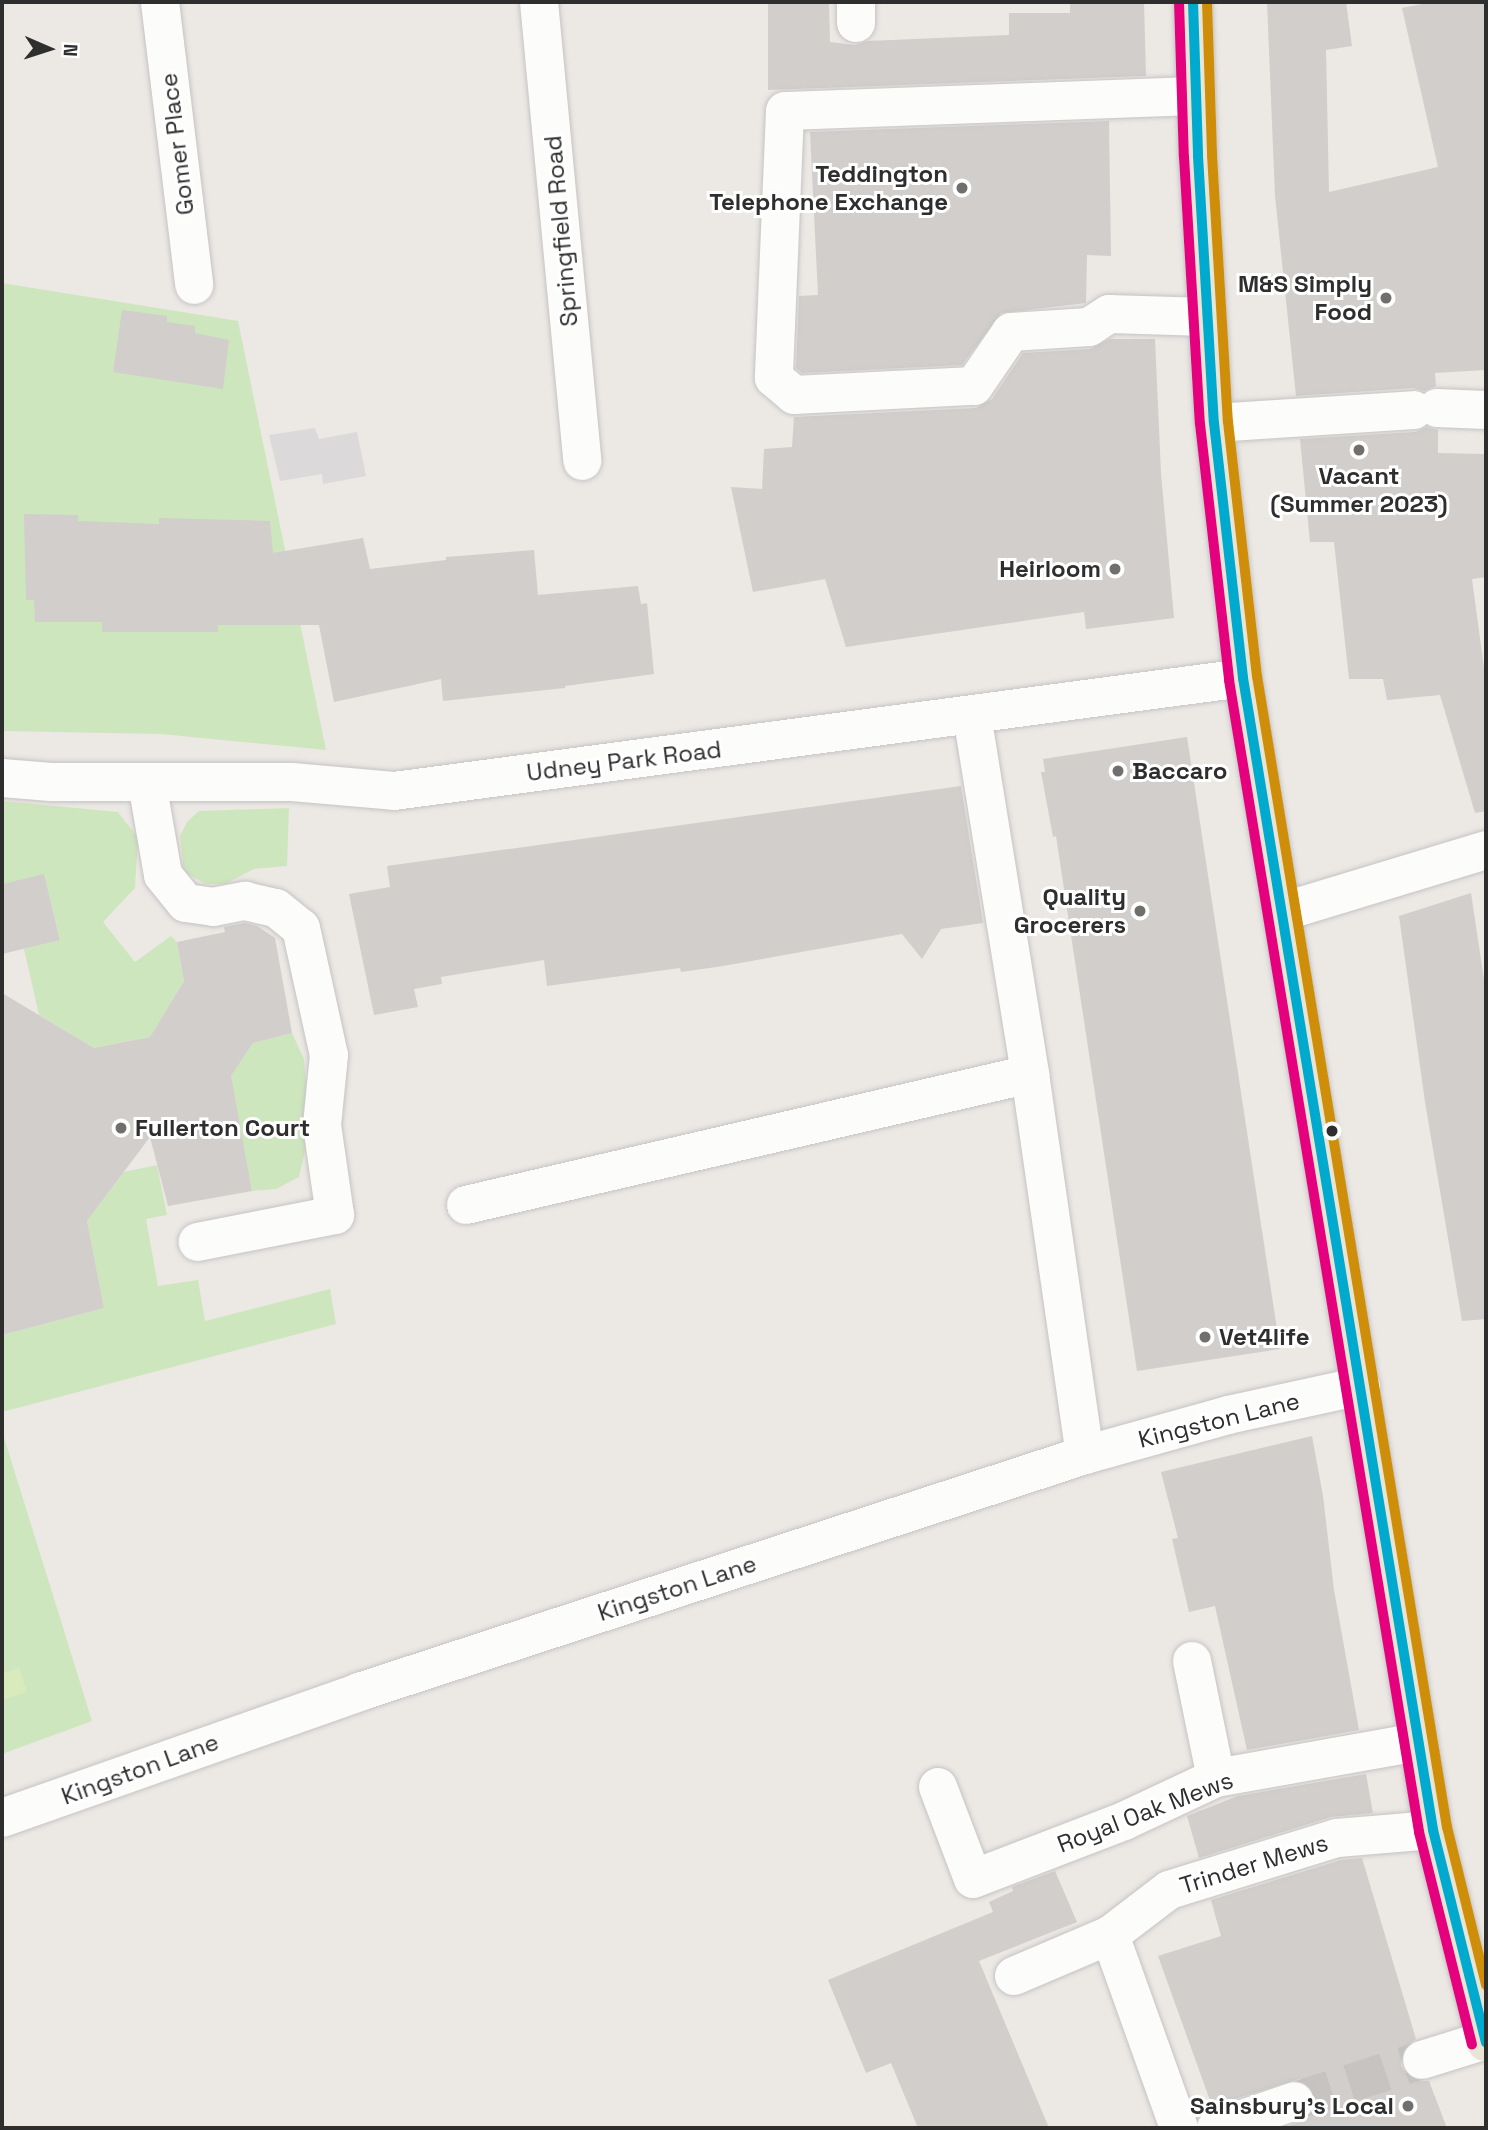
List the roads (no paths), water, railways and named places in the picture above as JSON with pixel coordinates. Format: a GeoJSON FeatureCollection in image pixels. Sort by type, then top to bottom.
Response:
{"type":"FeatureCollection","features":[{"type":"Feature","properties":{"kind":"main road"},"geometry":{"type":"LineString","coordinates":[[1193,2],[1214,422],[1242,678],[1362,1387],[1433,1830],[1486,2041]]}},
{"type":"Feature","properties":{"kind":"street","name":"Gomer Place"},"geometry":{"type":"LineString","coordinates":[[160,2],[194,285]]}},
{"type":"Feature","properties":{"kind":"street","name":"Springfield Road"},"geometry":{"type":"LineString","coordinates":[[539,2],[582,461]]}},
{"type":"Feature","properties":{"kind":"street"},"geometry":{"type":"LineString","coordinates":[[1196,96],[785,111],[774,378],[794,396],[974,386],[1011,332],[1089,327],[1109,314],[1207,317]]}},
{"type":"Feature","properties":{"kind":"street"},"geometry":{"type":"LineString","coordinates":[[1214,422],[1426,409],[1486,410]]}},
{"type":"Feature","properties":{"kind":"street","name":"Udney Park Road"},"geometry":{"type":"LineString","coordinates":[[2,778],[51,782],[292,782],[394,791],[1242,678]]}},
{"type":"Feature","properties":{"kind":"street"},"geometry":{"type":"LineString","coordinates":[[972,715],[1030,1074],[1085,1455]]}},
{"type":"Feature","properties":{"kind":"street"},"geometry":{"type":"LineString","coordinates":[[147,783],[163,875],[186,903],[213,907],[245,901],[276,908],[301,928],[329,1055],[323,1125],[335,1215],[198,1242]]}},
{"type":"Feature","properties":{"kind":"street"},"geometry":{"type":"LineString","coordinates":[[1282,912],[1486,849]]}},
{"type":"Feature","properties":{"kind":"street"},"geometry":{"type":"LineString","coordinates":[[466,1205],[1030,1074]]}},
{"type":"Feature","properties":{"kind":"street","name":"Kingston Lane"},"geometry":{"type":"LineString","coordinates":[[2,1818],[359,1692],[1085,1455],[1228,1415],[1362,1387]]}},
{"type":"Feature","properties":{"kind":"street"},"geometry":{"type":"LineString","coordinates":[[1192,1661],[1216,1778]]}},
{"type":"Feature","properties":{"kind":"street","name":"Royal Oak Mews"},"geometry":{"type":"LineString","coordinates":[[937,1787],[973,1879],[1124,1821],[1216,1778],[1419,1742]]}},
{"type":"Feature","properties":{"kind":"street","name":"Trinder Mews"},"geometry":{"type":"LineString","coordinates":[[1014,1976],[1110,1935],[1169,1890],[1337,1838],[1433,1830]]}},
{"type":"Feature","properties":{"kind":"street"},"geometry":{"type":"LineString","coordinates":[[1110,1935],[1179,2128]]}},
{"type":"Feature","properties":{"kind":"street"},"geometry":{"type":"LineString","coordinates":[[1422,2060],[1486,2041]]}},
{"type":"Feature","properties":{"kind":"street"},"geometry":{"type":"LineString","coordinates":[[1216,2128],[1295,2101]]}},
{"type":"Feature","properties":{"kind":"tunnel"},"geometry":{"type":"LineString","coordinates":[[1295,2101],[1422,2060]]}},
{"type":"Feature","properties":{"kind":"place","name":"Teddington Telephone Exchange"},"geometry":{"type":"Point","coordinates":[962,188]}},
{"type":"Feature","properties":{"kind":"place","name":"M&S Simply Food"},"geometry":{"type":"Point","coordinates":[1386,298]}},
{"type":"Feature","properties":{"kind":"place","name":"Vacant (Summer 2023)"},"geometry":{"type":"Point","coordinates":[1359,450]}},
{"type":"Feature","properties":{"kind":"place","name":"Heirloom"},"geometry":{"type":"Point","coordinates":[1115,569]}},
{"type":"Feature","properties":{"kind":"place","name":"Baccaro"},"geometry":{"type":"Point","coordinates":[1118,771]}},
{"type":"Feature","properties":{"kind":"place","name":"Quality Grocerers"},"geometry":{"type":"Point","coordinates":[1140,911]}},
{"type":"Feature","properties":{"kind":"place","name":"Fullerton Court"},"geometry":{"type":"Point","coordinates":[121,1128]}},
{"type":"Feature","properties":{"kind":"place","name":"Vet4life"},"geometry":{"type":"Point","coordinates":[1205,1337]}},
{"type":"Feature","properties":{"kind":"place","name":"Sainsbury's Local"},"geometry":{"type":"Point","coordinates":[1408,2106]}}]}
